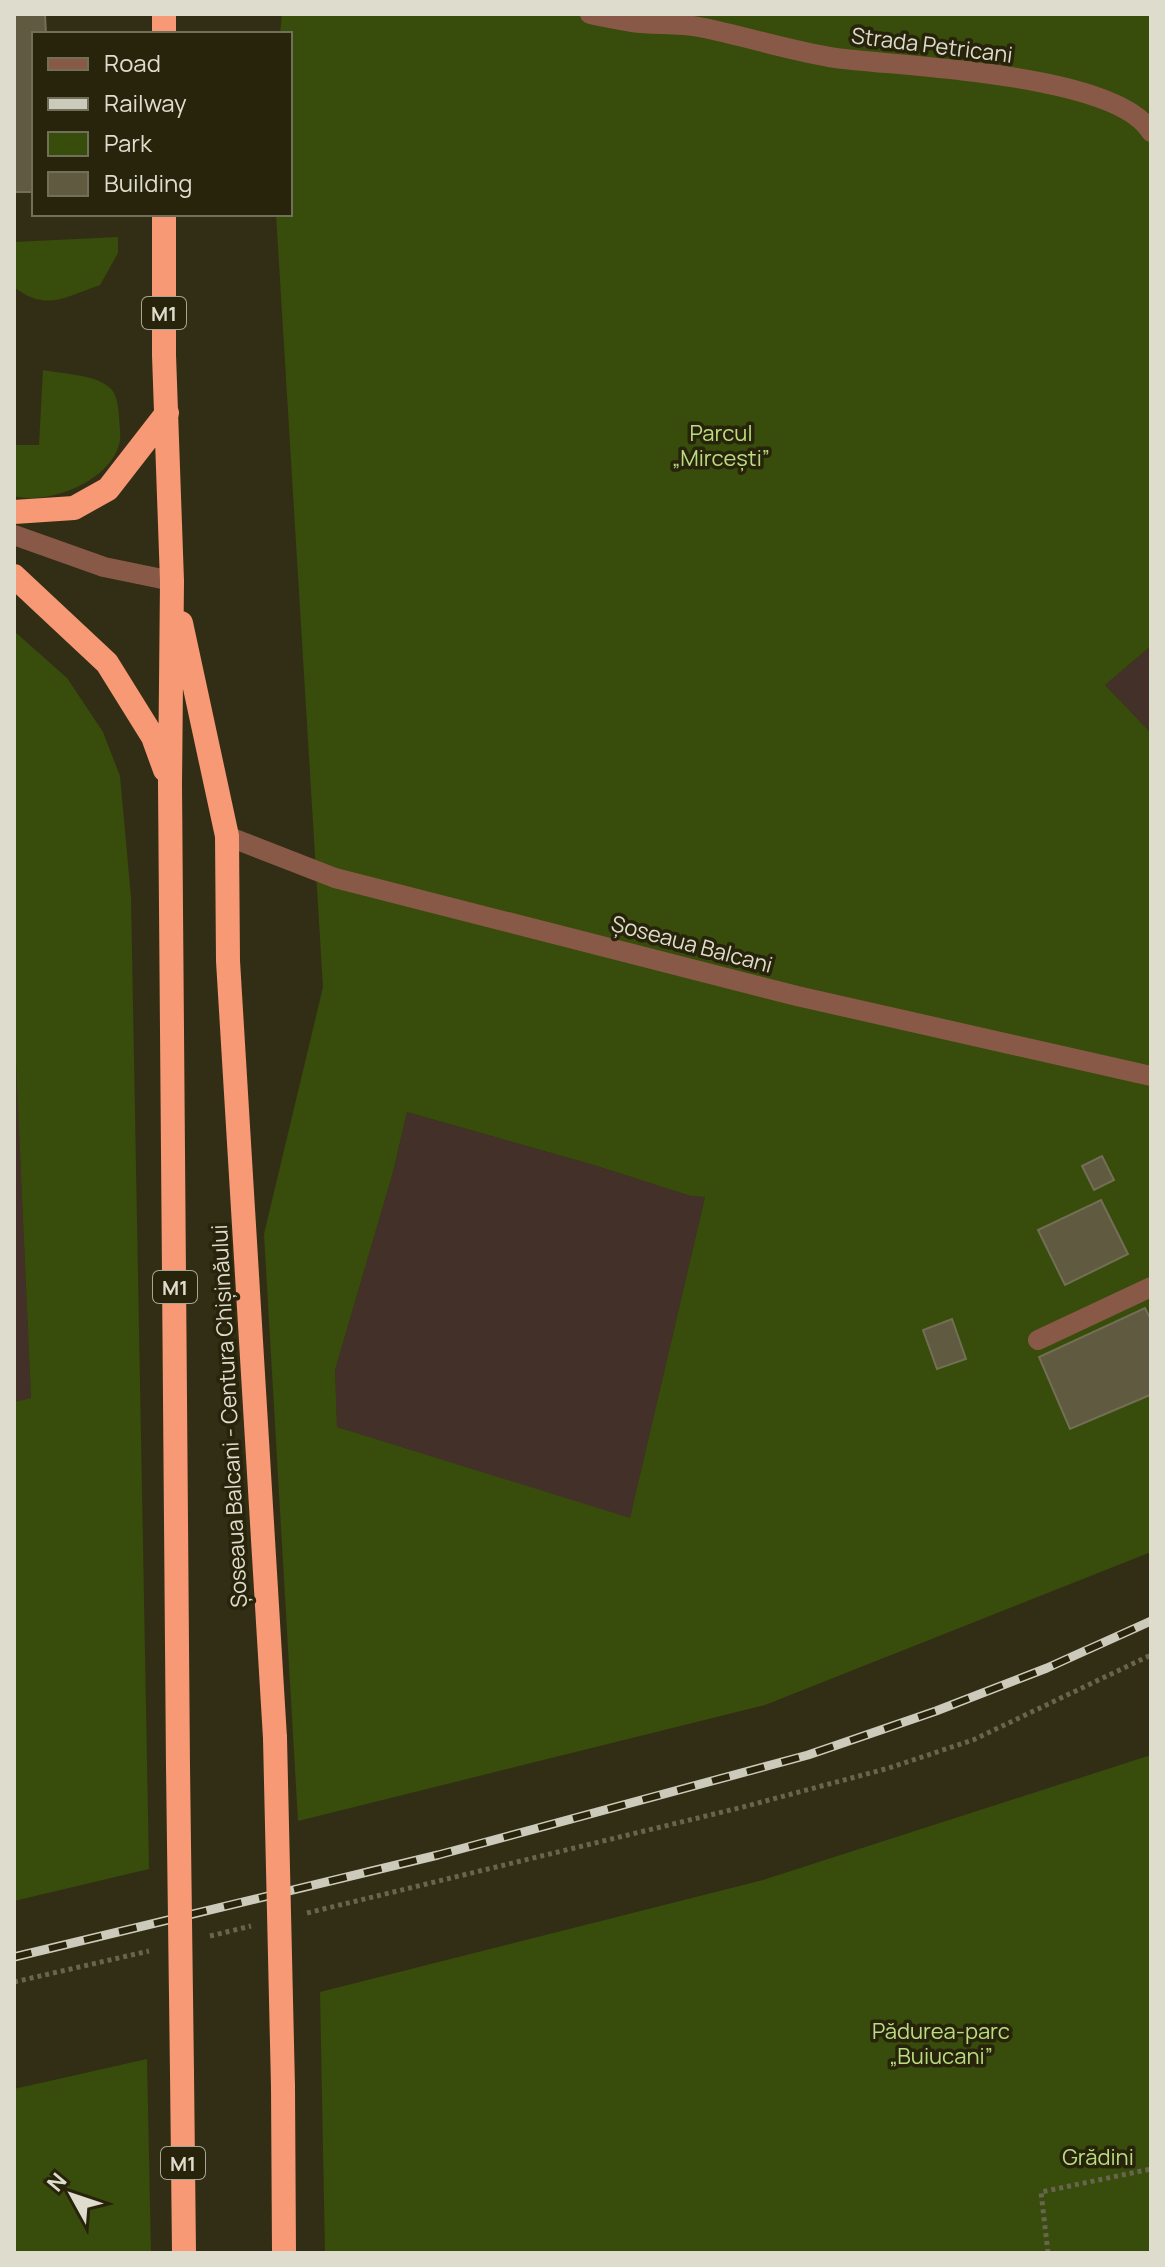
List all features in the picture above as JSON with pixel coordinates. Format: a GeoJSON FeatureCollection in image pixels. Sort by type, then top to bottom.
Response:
{"type":"FeatureCollection","features":[{"type":"Feature","properties":{"kind":"highway","name":"Șoseaua Balcani - Centura Chișinăului"},"geometry":{"type":"LineString","coordinates":[[164,216],[172,581],[170,785],[184,2253]]}},
{"type":"Feature","properties":{"kind":"highway"},"geometry":{"type":"LineString","coordinates":[[14,512],[74,508],[108,489],[167,413]]}},
{"type":"Feature","properties":{"kind":"highway"},"geometry":{"type":"LineString","coordinates":[[14,576],[107,663],[153,737],[170,785]]}},
{"type":"Feature","properties":{"kind":"highway","name":"Șoseaua Balcani - Centura Chișinăului"},"geometry":{"type":"LineString","coordinates":[[172,581],[227,836],[229,977],[275,1738],[284,2253]]}},
{"type":"Feature","properties":{"kind":"street","name":"Strada Petricani"},"geometry":{"type":"LineString","coordinates":[[590,14],[631,22],[701,20],[834,57],[973,70],[1058,87],[1117,104],[1144,120],[1151,132]]}},
{"type":"Feature","properties":{"kind":"street"},"geometry":{"type":"LineString","coordinates":[[14,535],[104,567],[172,581]]}},
{"type":"Feature","properties":{"kind":"street","name":"Șoseaua Balcani"},"geometry":{"type":"LineString","coordinates":[[227,836],[335,878],[797,996],[1151,1076]]}},
{"type":"Feature","properties":{"kind":"street"},"geometry":{"type":"LineString","coordinates":[[1038,1340],[1151,1287]]}},
{"type":"Feature","properties":{"kind":"path"},"geometry":{"type":"LineString","coordinates":[[298,1915],[743,1807],[889,1768],[973,1740],[1151,1655]]}},
{"type":"Feature","properties":{"kind":"path"},"geometry":{"type":"LineString","coordinates":[[205,1937],[251,1926]]}},
{"type":"Feature","properties":{"kind":"path"},"geometry":{"type":"LineString","coordinates":[[14,1982],[158,1949]]}},
{"type":"Feature","properties":{"kind":"path"},"geometry":{"type":"LineString","coordinates":[[1048,2253],[1041,2192],[1151,2169]]}},
{"type":"Feature","properties":{"kind":"shaded area"},"geometry":{"type":"Polygon","coordinates":[[[1151,646],[1151,733],[1105,685],[1151,646]]]}},
{"type":"Feature","properties":{"kind":"shaded area"},"geometry":{"type":"Polygon","coordinates":[[[14,1019],[31,1398],[14,1402],[14,1019]]]}},
{"type":"Feature","properties":{"kind":"shaded area"},"geometry":{"type":"Polygon","coordinates":[[[407,1112],[691,1196],[705,1197],[630,1519],[337,1427],[335,1370],[393,1172],[407,1112]]]}},
{"type":"Feature","properties":{"kind":"green space","name":"Parcul „Mircești”"},"geometry":{"type":"Polygon","coordinates":[[[282,14],[1151,14],[1151,646],[1105,685],[1151,733],[1151,1552],[765,1705],[298,1821],[264,1234],[323,987],[276,216],[292,216],[292,32],[280,32],[282,14]],[[407,1112],[393,1172],[335,1370],[337,1427],[630,1518],[705,1197],[691,1196],[407,1112]]]}},
{"type":"Feature","properties":{"kind":"green space"},"geometry":{"type":"Polygon","coordinates":[[[118,237],[118,253],[100,285],[46,301],[25,295],[14,287],[14,242],[118,237]]]}},
{"type":"Feature","properties":{"kind":"green space"},"geometry":{"type":"Polygon","coordinates":[[[43,370],[87,377],[109,387],[118,404],[120,440],[106,467],[78,487],[44,497],[14,496],[14,445],[39,445],[43,370]]]}},
{"type":"Feature","properties":{"kind":"green space"},"geometry":{"type":"Polygon","coordinates":[[[14,631],[67,678],[103,732],[120,776],[131,897],[149,1869],[14,1901],[14,1402],[31,1398],[14,1019],[14,631]]]}},
{"type":"Feature","properties":{"kind":"green space","name":"Pădurea-parc „Buiucani”"},"geometry":{"type":"Polygon","coordinates":[[[1151,1755],[1151,2253],[325,2253],[320,1992],[763,1880],[1151,1755]]]}},
{"type":"Feature","properties":{"kind":"green space"},"geometry":{"type":"Polygon","coordinates":[[[147,2059],[151,2253],[14,2253],[14,2089],[147,2059]]]}},
{"type":"Feature","properties":{"kind":"building"},"geometry":{"type":"Polygon","coordinates":[[[14,14],[45,14],[46,32],[32,32],[32,192],[14,192],[14,14]]]}},
{"type":"Feature","properties":{"kind":"building"},"geometry":{"type":"Polygon","coordinates":[[[1102,1156],[1114,1180],[1094,1190],[1082,1166],[1102,1156]]]}},
{"type":"Feature","properties":{"kind":"building"},"geometry":{"type":"Polygon","coordinates":[[[1101,1200],[1128,1254],[1065,1285],[1038,1230],[1101,1200]]]}},
{"type":"Feature","properties":{"kind":"building"},"geometry":{"type":"Polygon","coordinates":[[[1145,1308],[1151,1320],[1151,1396],[1070,1429],[1039,1357],[1145,1308]]]}},
{"type":"Feature","properties":{"kind":"building"},"geometry":{"type":"Polygon","coordinates":[[[952,1319],[966,1359],[937,1369],[923,1330],[952,1319]]]}},
{"type":"Feature","properties":{"kind":"railway"},"geometry":{"type":"LineString","coordinates":[[14,1957],[438,1855],[808,1755],[936,1711],[1047,1668],[1151,1621]]}},
{"type":"Feature","properties":{"kind":"park label","name":"Grădini"},"geometry":{"type":"Point","coordinates":[1098,2157]}}]}
